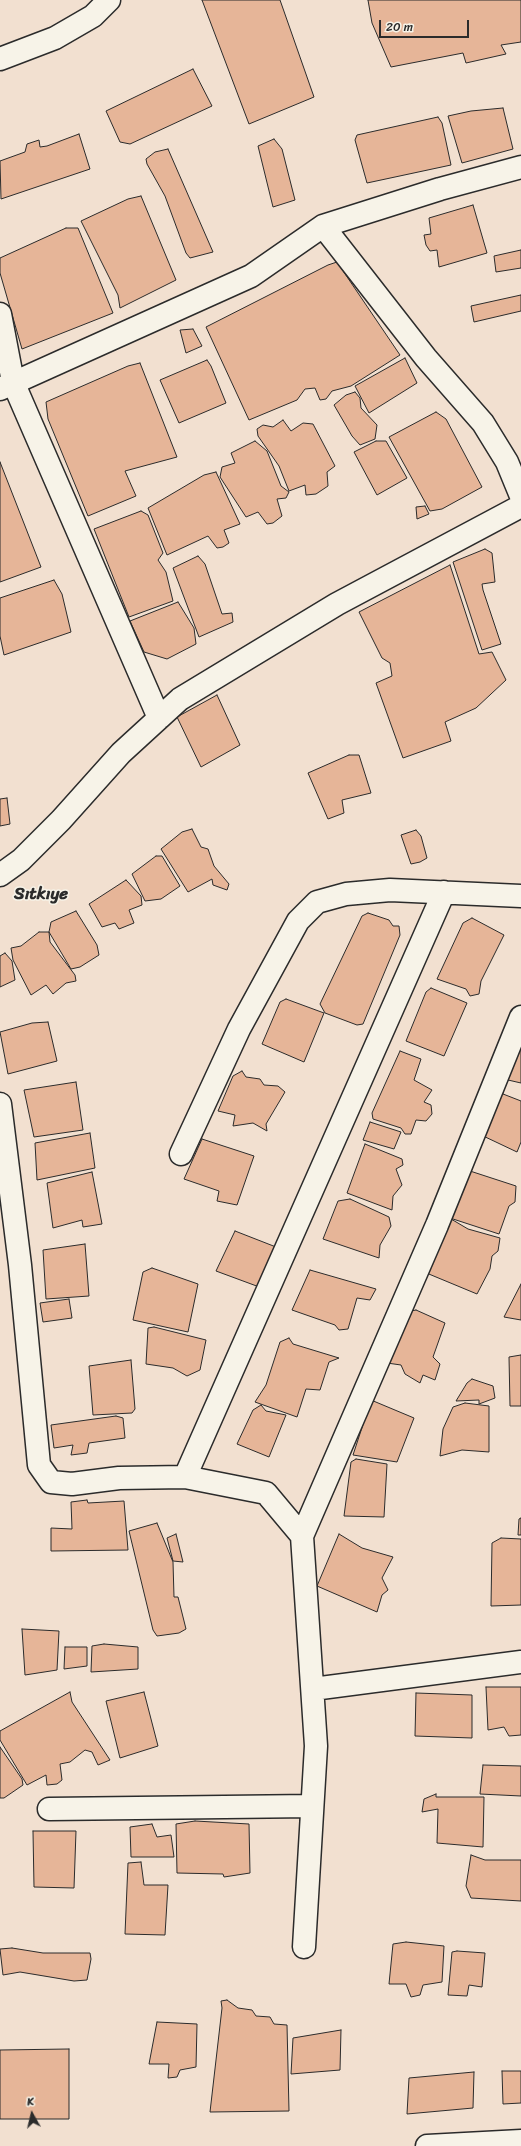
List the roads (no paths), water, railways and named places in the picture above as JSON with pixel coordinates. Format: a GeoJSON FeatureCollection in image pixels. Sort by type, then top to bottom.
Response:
{"type":"FeatureCollection","features":[{"type":"Feature","properties":{"kind":"street"},"geometry":{"type":"LineString","coordinates":[[0,59],[55,38],[93,16],[108,0]]}},
{"type":"Feature","properties":{"kind":"street"},"geometry":{"type":"LineString","coordinates":[[7,386],[251,276],[323,226],[440,189],[521,167]]}},
{"type":"Feature","properties":{"kind":"street"},"geometry":{"type":"LineString","coordinates":[[323,226],[426,358],[483,423],[507,462],[521,496]]}},
{"type":"Feature","properties":{"kind":"street"},"geometry":{"type":"LineString","coordinates":[[0,314],[7,386],[159,718]]}},
{"type":"Feature","properties":{"kind":"street"},"geometry":{"type":"LineString","coordinates":[[0,875],[21,860],[61,820],[120,752],[180,699],[337,604],[521,506]]}},
{"type":"Feature","properties":{"kind":"street"},"geometry":{"type":"LineString","coordinates":[[181,1154],[239,1029],[298,921],[317,902],[346,894],[390,890],[521,896]]}},
{"type":"Feature","properties":{"kind":"street"},"geometry":{"type":"LineString","coordinates":[[185,1477],[444,892]]}},
{"type":"Feature","properties":{"kind":"street"},"geometry":{"type":"LineString","coordinates":[[304,1946],[316,1746],[302,1536],[437,1225],[521,1017]]}},
{"type":"Feature","properties":{"kind":"street"},"geometry":{"type":"LineString","coordinates":[[0,1104],[20,1265],[39,1465],[51,1482],[72,1484],[119,1478],[185,1477],[266,1493],[302,1536]]}},
{"type":"Feature","properties":{"kind":"street"},"geometry":{"type":"LineString","coordinates":[[313,1689],[521,1662]]}},
{"type":"Feature","properties":{"kind":"street"},"geometry":{"type":"LineString","coordinates":[[48,1809],[312,1806]]}},
{"type":"Feature","properties":{"kind":"street"},"geometry":{"type":"LineString","coordinates":[[427,2146],[521,2141]]}},
{"type":"Feature","properties":{"kind":"district","name":"Sıtkıye"},"geometry":{"type":"Point","coordinates":[41,895]}}]}
